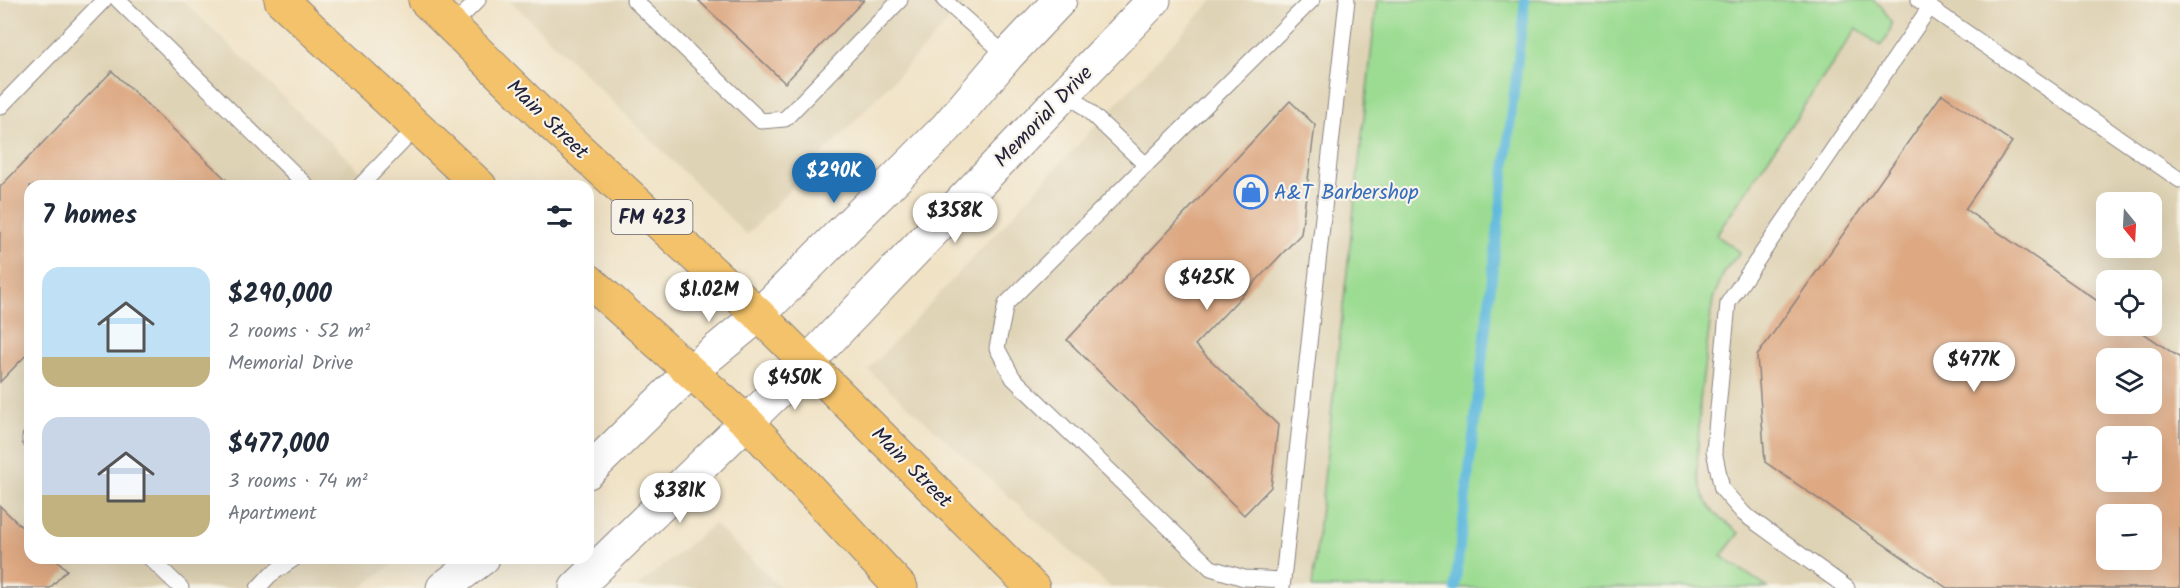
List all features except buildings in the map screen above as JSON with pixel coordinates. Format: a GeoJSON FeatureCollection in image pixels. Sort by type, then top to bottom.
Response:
{"type":"FeatureCollection","features":[{"type":"Feature","properties":{"kind":"main road"},"geometry":{"type":"LineString","coordinates":[[281,0],[473,180]]}},
{"type":"Feature","properties":{"kind":"main road","name":"Main Street"},"geometry":{"type":"LineString","coordinates":[[425,0],[546,119],[759,315],[1034,588]]}},
{"type":"Feature","properties":{"kind":"main road"},"geometry":{"type":"LineString","coordinates":[[594,285],[692,370],[748,423],[901,588]]}},
{"type":"Feature","properties":{"kind":"street"},"geometry":{"type":"LineString","coordinates":[[594,466],[692,370],[759,315],[946,128],[1007,56],[1060,0]]}},
{"type":"Feature","properties":{"kind":"street","name":"Memorial Drive"},"geometry":{"type":"LineString","coordinates":[[576,588],[748,423],[807,363],[1154,0]]}},
{"type":"Feature","properties":{"kind":"street"},"geometry":{"type":"LineString","coordinates":[[443,588],[475,564]]}},
{"type":"Feature","properties":{"kind":"lane"},"geometry":{"type":"LineString","coordinates":[[0,107],[104,0]]}},
{"type":"Feature","properties":{"kind":"lane"},"geometry":{"type":"LineString","coordinates":[[118,0],[301,180]]}},
{"type":"Feature","properties":{"kind":"lane"},"geometry":{"type":"LineString","coordinates":[[452,26],[478,0]]}},
{"type":"Feature","properties":{"kind":"lane"},"geometry":{"type":"LineString","coordinates":[[634,0],[761,121],[785,119],[900,0]]}},
{"type":"Feature","properties":{"kind":"lane"},"geometry":{"type":"LineString","coordinates":[[944,0],[1007,56]]}},
{"type":"Feature","properties":{"kind":"lane"},"geometry":{"type":"LineString","coordinates":[[1312,0],[1006,304],[997,348],[1013,378],[1211,568],[1245,578],[1282,584],[1347,0]]}},
{"type":"Feature","properties":{"kind":"lane"},"geometry":{"type":"LineString","coordinates":[[1848,588],[1744,514],[1722,489],[1714,452],[1728,303],[1925,4],[2180,180]]}},
{"type":"Feature","properties":{"kind":"lane"},"geometry":{"type":"LineString","coordinates":[[1067,91],[1146,165]]}},
{"type":"Feature","properties":{"kind":"lane"},"geometry":{"type":"LineString","coordinates":[[366,180],[416,128]]}},
{"type":"Feature","properties":{"kind":"lane"},"geometry":{"type":"LineString","coordinates":[[156,564],[181,588]]}},
{"type":"Feature","properties":{"kind":"lane"},"geometry":{"type":"LineString","coordinates":[[258,588],[270,575],[286,564]]}},
{"type":"Feature","properties":{"kind":"shaded area"},"geometry":{"type":"Polygon","coordinates":[[[0,0],[182,0],[370,180],[24,180],[24,564],[393,564],[361,588],[0,588],[0,0]]]}},
{"type":"Feature","properties":{"kind":"shaded area"},"geometry":{"type":"Polygon","coordinates":[[[510,0],[969,0],[747,235],[510,0]]]}},
{"type":"Feature","properties":{"kind":"shaded area"},"geometry":{"type":"Polygon","coordinates":[[[1213,0],[1377,0],[1312,588],[1111,588],[868,370],[1213,0]]]}},
{"type":"Feature","properties":{"kind":"shaded area"},"geometry":{"type":"Polygon","coordinates":[[[1873,0],[2180,0],[2180,588],[1768,588],[1721,556],[1738,533],[1714,513],[1704,497],[1697,473],[1700,400],[1713,299],[1724,272],[1740,252],[1715,235],[1858,29],[1880,45],[1882,7],[1873,0]]]}},
{"type":"Feature","properties":{"kind":"shaded area"},"geometry":{"type":"Polygon","coordinates":[[[714,524],[781,588],[636,588],[714,524]]]}},
{"type":"Feature","properties":{"kind":"green space"},"geometry":{"type":"Polygon","coordinates":[[[1377,0],[1873,0],[1882,7],[1892,24],[1887,38],[1880,46],[1857,28],[1716,235],[1740,252],[1724,272],[1713,299],[1700,400],[1697,473],[1704,497],[1714,513],[1739,533],[1721,556],[1768,588],[1312,588],[1377,0]]]}},
{"type":"Feature","properties":{"kind":"waterway"},"geometry":{"type":"LineString","coordinates":[[1455,588],[1525,0]]}},
{"type":"Feature","properties":{"kind":"place","name":"A&T Barbershop"},"geometry":{"type":"Point","coordinates":[1251,192]}}]}
